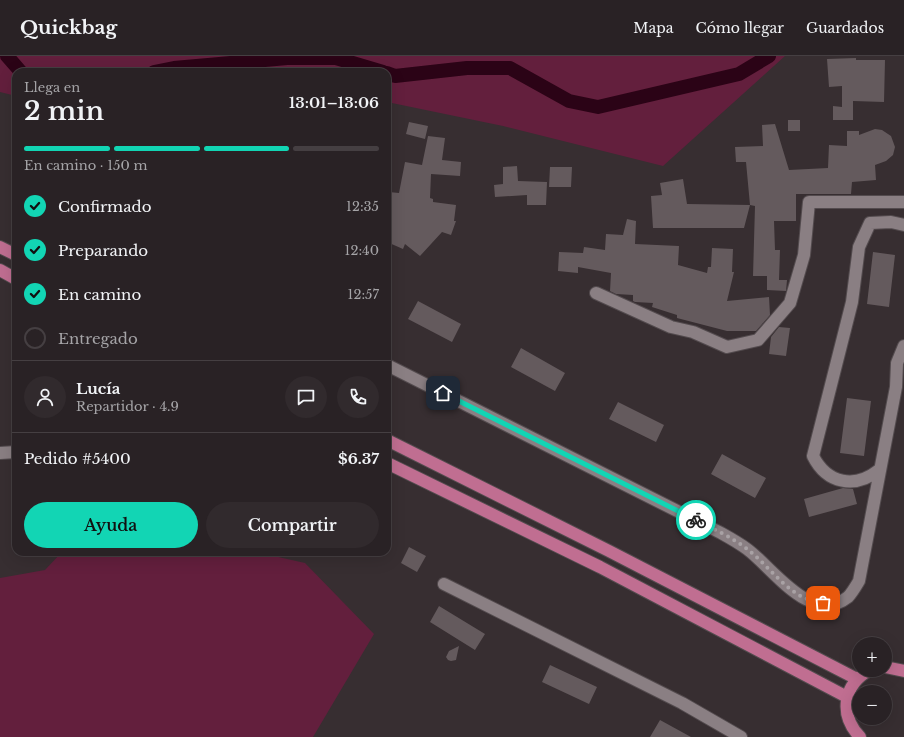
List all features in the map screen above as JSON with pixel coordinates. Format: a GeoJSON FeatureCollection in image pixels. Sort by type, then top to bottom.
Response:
{"type":"FeatureCollection","features":[{"type":"Feature","properties":{"kind":"main road"},"geometry":{"type":"LineString","coordinates":[[0,247],[12,253]]}},
{"type":"Feature","properties":{"kind":"main road"},"geometry":{"type":"LineString","coordinates":[[0,270],[12,276]]}},
{"type":"Feature","properties":{"kind":"main road"},"geometry":{"type":"LineString","coordinates":[[391,442],[609,551],[857,679]]}},
{"type":"Feature","properties":{"kind":"main road"},"geometry":{"type":"LineString","coordinates":[[391,465],[607,571],[847,697]]}},
{"type":"Feature","properties":{"kind":"main road"},"geometry":{"type":"LineString","coordinates":[[892,667],[903,668]]}},
{"type":"Feature","properties":{"kind":"main road"},"geometry":{"type":"LineString","coordinates":[[860,677],[857,679],[847,697],[847,715],[850,724],[860,737]]}},
{"type":"Feature","properties":{"kind":"street"},"geometry":{"type":"LineString","coordinates":[[596,293],[671,327],[693,332],[727,347],[758,340],[790,303],[804,255],[809,202],[904,202]]}},
{"type":"Feature","properties":{"kind":"street"},"geometry":{"type":"LineString","coordinates":[[880,470],[868,479],[850,481],[843,480],[830,477],[819,467],[813,456],[850,309],[859,247],[870,223],[891,222],[904,225]]}},
{"type":"Feature","properties":{"kind":"street"},"geometry":{"type":"LineString","coordinates":[[391,367],[721,533],[747,549],[796,595],[814,603],[832,604],[848,596],[859,582],[880,470],[900,388],[897,364],[904,346]]}},
{"type":"Feature","properties":{"kind":"street"},"geometry":{"type":"LineString","coordinates":[[0,453],[12,452]]}},
{"type":"Feature","properties":{"kind":"street"},"geometry":{"type":"LineString","coordinates":[[444,584],[682,703],[741,737]]}},
{"type":"Feature","properties":{"kind":"shaded area"},"geometry":{"type":"Polygon","coordinates":[[[0,56],[785,56],[663,166],[503,126],[391,103],[391,68],[12,68],[12,95],[0,92],[0,56]]]}},
{"type":"Feature","properties":{"kind":"shaded area"},"geometry":{"type":"Polygon","coordinates":[[[58,556],[274,556],[305,563],[374,634],[313,737],[0,737],[0,578],[45,570],[58,556]]]}},
{"type":"Feature","properties":{"kind":"building"},"geometry":{"type":"Polygon","coordinates":[[[856,58],[856,60],[885,60],[884,102],[853,101],[853,120],[833,120],[833,106],[842,107],[842,86],[829,87],[827,59],[856,58]]]}},
{"type":"Feature","properties":{"kind":"building"},"geometry":{"type":"Polygon","coordinates":[[[788,120],[800,120],[800,131],[788,131],[788,120]]]}},
{"type":"Feature","properties":{"kind":"building"},"geometry":{"type":"Polygon","coordinates":[[[409,122],[428,126],[425,139],[406,134],[409,122]]]}},
{"type":"Feature","properties":{"kind":"building"},"geometry":{"type":"Polygon","coordinates":[[[775,124],[789,170],[828,168],[829,145],[847,146],[847,131],[859,131],[859,135],[875,129],[882,130],[891,136],[895,147],[893,155],[886,161],[875,165],[876,180],[852,182],[851,194],[796,194],[796,221],[774,221],[775,250],[780,250],[779,280],[787,280],[786,291],[767,290],[767,276],[753,276],[755,206],[750,205],[746,162],[736,162],[735,147],[763,146],[762,125],[775,124]]]}},
{"type":"Feature","properties":{"kind":"building"},"geometry":{"type":"Polygon","coordinates":[[[428,136],[445,138],[442,160],[461,162],[460,176],[431,174],[430,198],[433,199],[433,202],[456,205],[454,221],[456,221],[451,235],[442,232],[420,256],[405,244],[403,249],[391,244],[391,192],[399,193],[405,162],[422,165],[428,136]]]}},
{"type":"Feature","properties":{"kind":"building"},"geometry":{"type":"Polygon","coordinates":[[[517,166],[518,181],[547,182],[546,205],[527,205],[527,195],[495,197],[494,185],[503,184],[503,167],[517,166]]]}},
{"type":"Feature","properties":{"kind":"building"},"geometry":{"type":"Polygon","coordinates":[[[550,167],[572,167],[571,187],[549,187],[550,167]]]}},
{"type":"Feature","properties":{"kind":"building"},"geometry":{"type":"Polygon","coordinates":[[[683,179],[687,204],[750,205],[744,228],[653,228],[651,196],[662,195],[660,183],[683,179]]]}},
{"type":"Feature","properties":{"kind":"building"},"geometry":{"type":"Polygon","coordinates":[[[627,219],[636,221],[635,244],[679,246],[678,265],[707,273],[708,267],[711,267],[712,248],[733,249],[732,272],[734,272],[727,301],[769,297],[770,315],[756,331],[727,331],[677,318],[677,315],[652,307],[653,303],[635,302],[633,301],[633,295],[616,294],[610,291],[611,273],[578,267],[578,273],[558,271],[559,252],[583,253],[584,247],[605,250],[606,234],[623,235],[627,219]]]}},
{"type":"Feature","properties":{"kind":"building"},"geometry":{"type":"Polygon","coordinates":[[[873,252],[895,255],[889,307],[867,304],[873,252]]]}},
{"type":"Feature","properties":{"kind":"building"},"geometry":{"type":"Polygon","coordinates":[[[418,301],[461,324],[452,342],[408,319],[418,301]]]}},
{"type":"Feature","properties":{"kind":"building"},"geometry":{"type":"Polygon","coordinates":[[[779,327],[790,328],[786,356],[769,354],[771,337],[779,327]]]}},
{"type":"Feature","properties":{"kind":"building"},"geometry":{"type":"Polygon","coordinates":[[[521,348],[565,373],[555,391],[511,367],[521,348]]]}},
{"type":"Feature","properties":{"kind":"building"},"geometry":{"type":"Polygon","coordinates":[[[847,398],[871,401],[864,456],[840,453],[847,398]]]}},
{"type":"Feature","properties":{"kind":"building"},"geometry":{"type":"Polygon","coordinates":[[[618,402],[664,425],[656,442],[609,419],[618,402]]]}},
{"type":"Feature","properties":{"kind":"building"},"geometry":{"type":"Polygon","coordinates":[[[722,454],[766,478],[755,498],[711,474],[722,454]]]}},
{"type":"Feature","properties":{"kind":"building"},"geometry":{"type":"Polygon","coordinates":[[[843,488],[853,489],[857,504],[809,517],[804,499],[843,488]]]}},
{"type":"Feature","properties":{"kind":"building"},"geometry":{"type":"Polygon","coordinates":[[[409,547],[426,556],[417,572],[401,563],[409,547]]]}},
{"type":"Feature","properties":{"kind":"building"},"geometry":{"type":"Polygon","coordinates":[[[439,606],[485,634],[475,650],[430,622],[439,606]]]}},
{"type":"Feature","properties":{"kind":"building"},"geometry":{"type":"Polygon","coordinates":[[[459,646],[456,660],[448,660],[446,657],[449,651],[459,646]]]}},
{"type":"Feature","properties":{"kind":"building"},"geometry":{"type":"Polygon","coordinates":[[[550,665],[597,687],[589,704],[542,682],[550,665]]]}},
{"type":"Feature","properties":{"kind":"building"},"geometry":{"type":"Polygon","coordinates":[[[660,720],[691,737],[650,737],[660,720]]]}},
{"type":"Feature","properties":{"kind":"waterway"},"geometry":{"type":"LineString","coordinates":[[7,56],[18,68]]}},
{"type":"Feature","properties":{"kind":"waterway"},"geometry":{"type":"LineString","coordinates":[[391,74],[395,76],[467,68],[510,68],[569,101],[598,107],[739,74],[769,56]]}},
{"type":"Feature","properties":{"kind":"waterway"},"geometry":{"type":"LineString","coordinates":[[174,68],[287,58],[336,58],[370,68]]}},
{"type":"Feature","properties":{"kind":"way so far"},"geometry":{"type":"LineString","coordinates":[[696,520],[747,549],[796,595],[814,603],[823,603]]}},
{"type":"Feature","properties":{"kind":"route"},"geometry":{"type":"LineString","coordinates":[[443,393],[696,520]]}}]}
